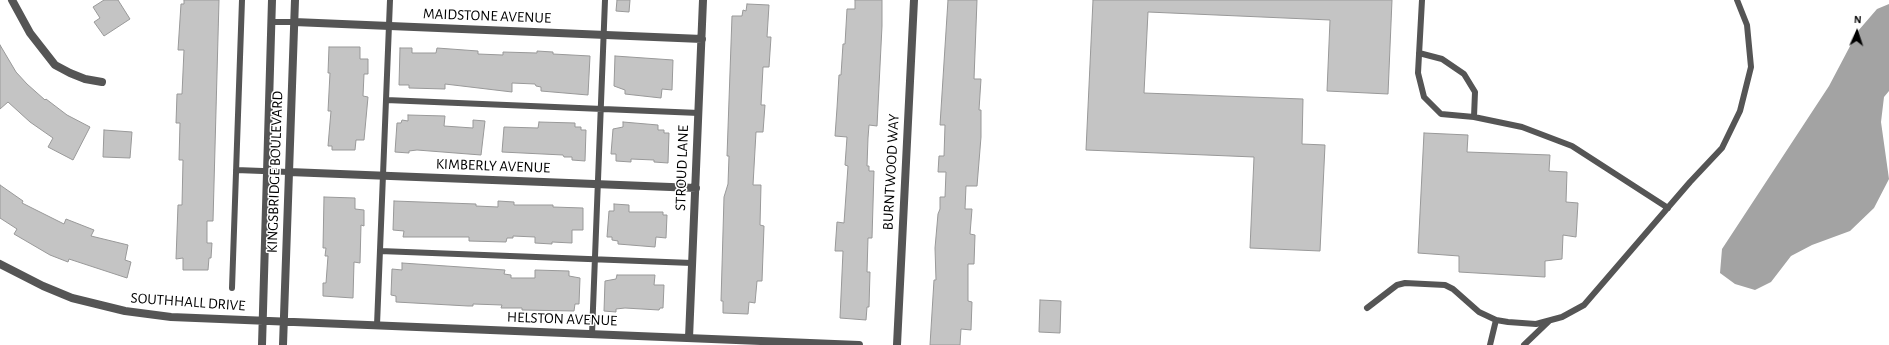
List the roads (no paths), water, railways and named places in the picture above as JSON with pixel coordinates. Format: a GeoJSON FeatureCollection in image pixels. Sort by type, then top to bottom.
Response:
{"type":"FeatureCollection","features":[{"type":"Feature","properties":{"kind":"street"},"geometry":{"type":"LineString","coordinates":[[12,0],[30,33],[55,65],[85,79],[102,82]]}},
{"type":"Feature","properties":{"kind":"street","name":"KINGSBRIDGE BOULEVARD"},"geometry":{"type":"LineString","coordinates":[[262,345],[272,0]]}},
{"type":"Feature","properties":{"kind":"street","name":"KINGSBRIDGE BOULEVARD"},"geometry":{"type":"LineString","coordinates":[[283,345],[295,0]]}},
{"type":"Feature","properties":{"kind":"street","name":"STROUD LANE"},"geometry":{"type":"LineString","coordinates":[[689,338],[703,0]]}},
{"type":"Feature","properties":{"kind":"street","name":"BURNTWOOD WAY"},"geometry":{"type":"LineString","coordinates":[[897,345],[914,0]]}},
{"type":"Feature","properties":{"kind":"street","name":"MAIDSTONE AVENUE"},"geometry":{"type":"LineString","coordinates":[[294,22],[702,39]]}},
{"type":"Feature","properties":{"kind":"street","name":"KIMBERLY AVENUE"},"geometry":{"type":"LineString","coordinates":[[289,172],[696,188]]}},
{"type":"Feature","properties":{"kind":"street","name":"SOUTHHALL DRIVE"},"geometry":{"type":"LineString","coordinates":[[0,264],[43,286],[99,306],[171,318],[263,321]]}},
{"type":"Feature","properties":{"kind":"street","name":"HELSTON AVENUE"},"geometry":{"type":"LineString","coordinates":[[263,321],[859,345]]}},
{"type":"Feature","properties":{"kind":"lane"},"geometry":{"type":"LineString","coordinates":[[232,288],[242,0]]}},
{"type":"Feature","properties":{"kind":"lane"},"geometry":{"type":"LineString","coordinates":[[377,325],[390,0]]}},
{"type":"Feature","properties":{"kind":"lane"},"geometry":{"type":"LineString","coordinates":[[592,334],[604,0]]}},
{"type":"Feature","properties":{"kind":"lane"},"geometry":{"type":"LineString","coordinates":[[1422,0],[1418,73],[1424,97],[1441,114],[1474,117],[1522,127],[1572,146],[1668,208]]}},
{"type":"Feature","properties":{"kind":"lane"},"geometry":{"type":"LineString","coordinates":[[1367,308],[1397,285],[1405,283],[1445,285],[1453,289],[1479,312],[1496,320],[1522,324],[1536,324],[1549,321],[1573,312],[1589,300],[1722,148],[1740,111],[1751,67],[1748,25],[1737,0]]}},
{"type":"Feature","properties":{"kind":"lane","name":"MAIDSTONE AVENUE"},"geometry":{"type":"LineString","coordinates":[[272,22],[294,22]]}},
{"type":"Feature","properties":{"kind":"lane"},"geometry":{"type":"LineString","coordinates":[[1419,53],[1442,59],[1464,74],[1475,92],[1474,117]]}},
{"type":"Feature","properties":{"kind":"lane"},"geometry":{"type":"LineString","coordinates":[[386,100],[699,113]]}},
{"type":"Feature","properties":{"kind":"lane"},"geometry":{"type":"LineString","coordinates":[[236,170],[289,172]]}},
{"type":"Feature","properties":{"kind":"lane"},"geometry":{"type":"LineString","coordinates":[[380,251],[692,263]]}},
{"type":"Feature","properties":{"kind":"lane"},"geometry":{"type":"LineString","coordinates":[[1492,343],[1496,320]]}},
{"type":"Feature","properties":{"kind":"lane"},"geometry":{"type":"LineString","coordinates":[[1524,345],[1549,321]]}}]}
